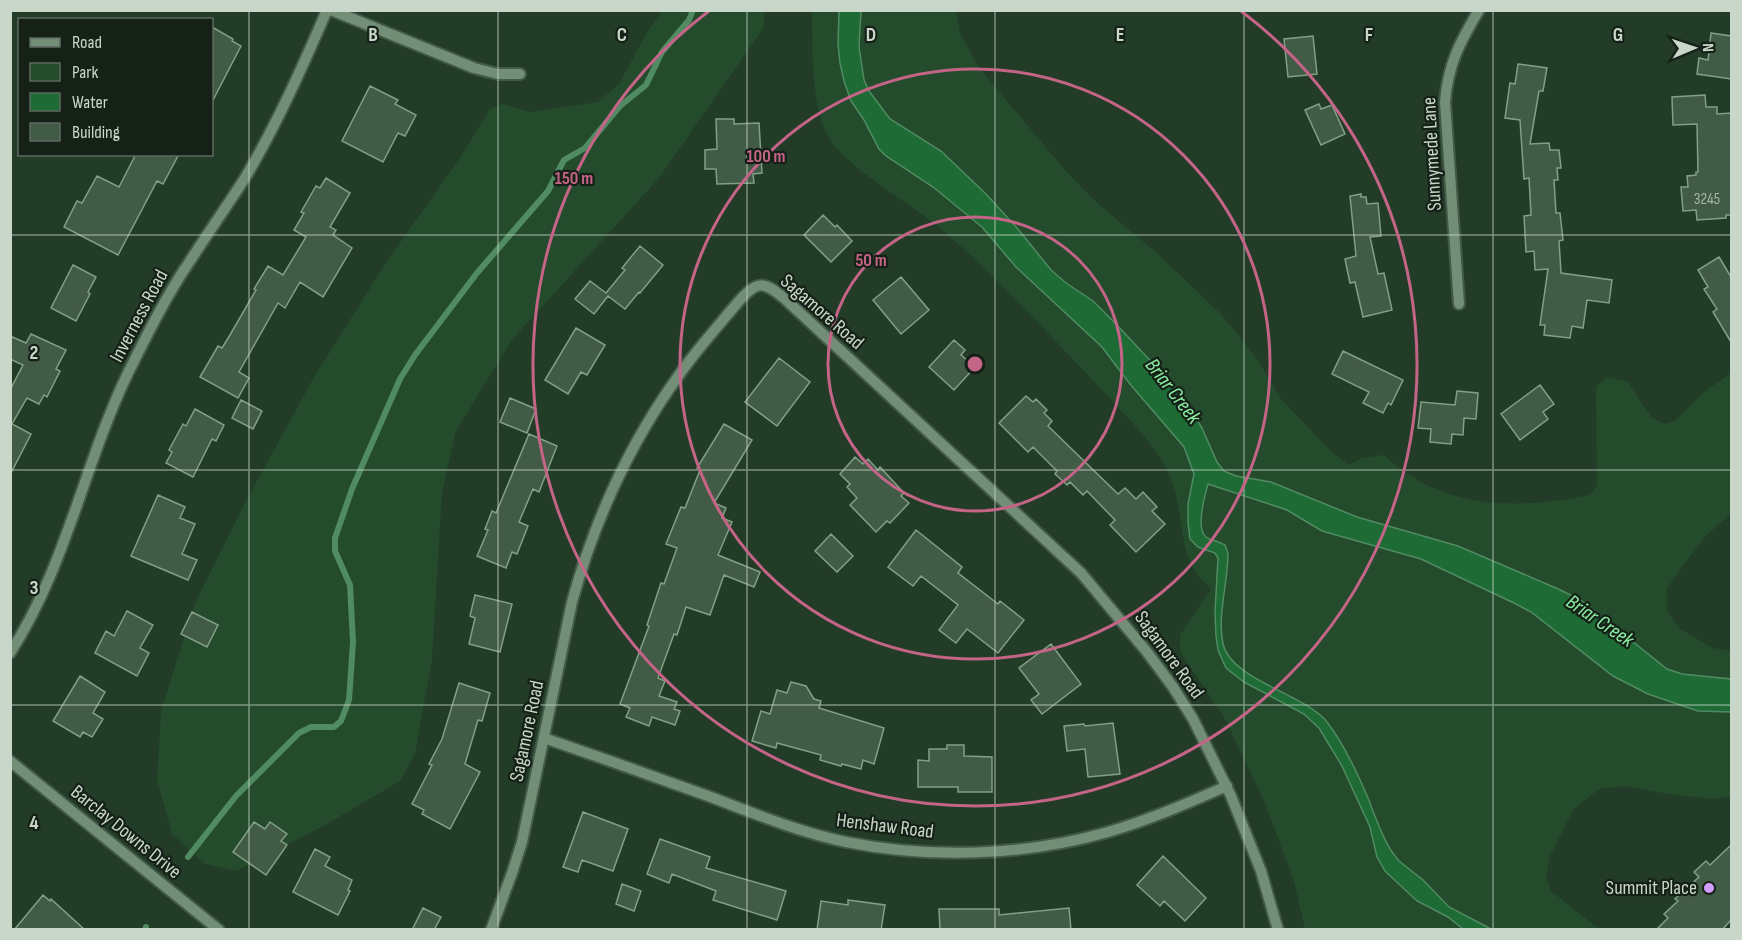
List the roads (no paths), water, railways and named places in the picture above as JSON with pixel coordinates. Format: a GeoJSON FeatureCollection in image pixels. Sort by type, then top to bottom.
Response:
{"type":"FeatureCollection","features":[{"type":"Feature","properties":{"kind":"street"},"geometry":{"type":"LineString","coordinates":[[329,10],[474,68],[498,74],[520,74]]}},
{"type":"Feature","properties":{"kind":"street","name":"Inverness Road"},"geometry":{"type":"LineString","coordinates":[[10,653],[28,624],[56,562],[111,414],[138,352],[178,280],[244,179],[270,133],[329,10]]}},
{"type":"Feature","properties":{"kind":"street","name":"Sunnymede Lane"},"geometry":{"type":"LineString","coordinates":[[1459,304],[1445,102],[1453,59],[1479,10]]}},
{"type":"Feature","properties":{"kind":"street","name":"Sagamore Road"},"geometry":{"type":"LineString","coordinates":[[490,930],[522,842],[568,620],[580,574],[599,522],[618,479],[642,434],[680,373],[749,289],[763,285],[772,288],[785,299],[1094,587],[1148,652],[1173,687],[1211,752],[1227,786],[1261,871],[1278,930]]}},
{"type":"Feature","properties":{"kind":"street","name":"Henshaw Road"},"geometry":{"type":"LineString","coordinates":[[544,738],[796,828],[845,842],[910,850],[960,853],[1061,843],[1142,821],[1227,786]]}},
{"type":"Feature","properties":{"kind":"street","name":"Barclay Downs Drive"},"geometry":{"type":"LineString","coordinates":[[10,761],[219,930]]}},
{"type":"Feature","properties":{"kind":"water","name":"Briar Creek"},"geometry":{"type":"Polygon","coordinates":[[[839,11],[861,11],[859,47],[864,80],[869,91],[890,119],[941,151],[987,195],[1051,270],[1093,301],[1115,323],[1188,404],[1217,462],[1224,471],[1236,476],[1271,482],[1357,517],[1458,546],[1556,588],[1579,599],[1667,669],[1682,674],[1731,679],[1731,712],[1698,711],[1648,694],[1613,676],[1531,612],[1514,603],[1421,559],[1322,531],[1287,510],[1208,484],[1201,527],[1206,537],[1225,545],[1228,554],[1221,633],[1229,657],[1254,677],[1303,703],[1327,722],[1350,758],[1378,825],[1399,861],[1423,880],[1449,907],[1491,929],[1463,929],[1448,917],[1417,901],[1385,871],[1377,857],[1370,827],[1342,766],[1319,728],[1304,714],[1244,682],[1226,668],[1218,650],[1216,636],[1218,558],[1215,553],[1198,547],[1190,539],[1188,504],[1194,474],[1184,447],[1130,384],[1102,347],[1016,267],[982,227],[933,187],[879,149],[851,101],[844,81],[838,44],[839,11]]]}},
{"type":"Feature","properties":{"kind":"waterway"},"geometry":{"type":"LineString","coordinates":[[188,857],[236,796],[299,733],[311,727],[334,727],[341,721],[349,700],[353,642],[350,585],[335,551],[335,538],[352,489],[400,379],[415,355],[477,273],[548,191],[564,160],[585,148],[620,106],[646,85],[662,52],[689,20],[693,10]]}},
{"type":"Feature","properties":{"kind":"place","name":"Summit Place"},"geometry":{"type":"Point","coordinates":[1709,888]}}]}
